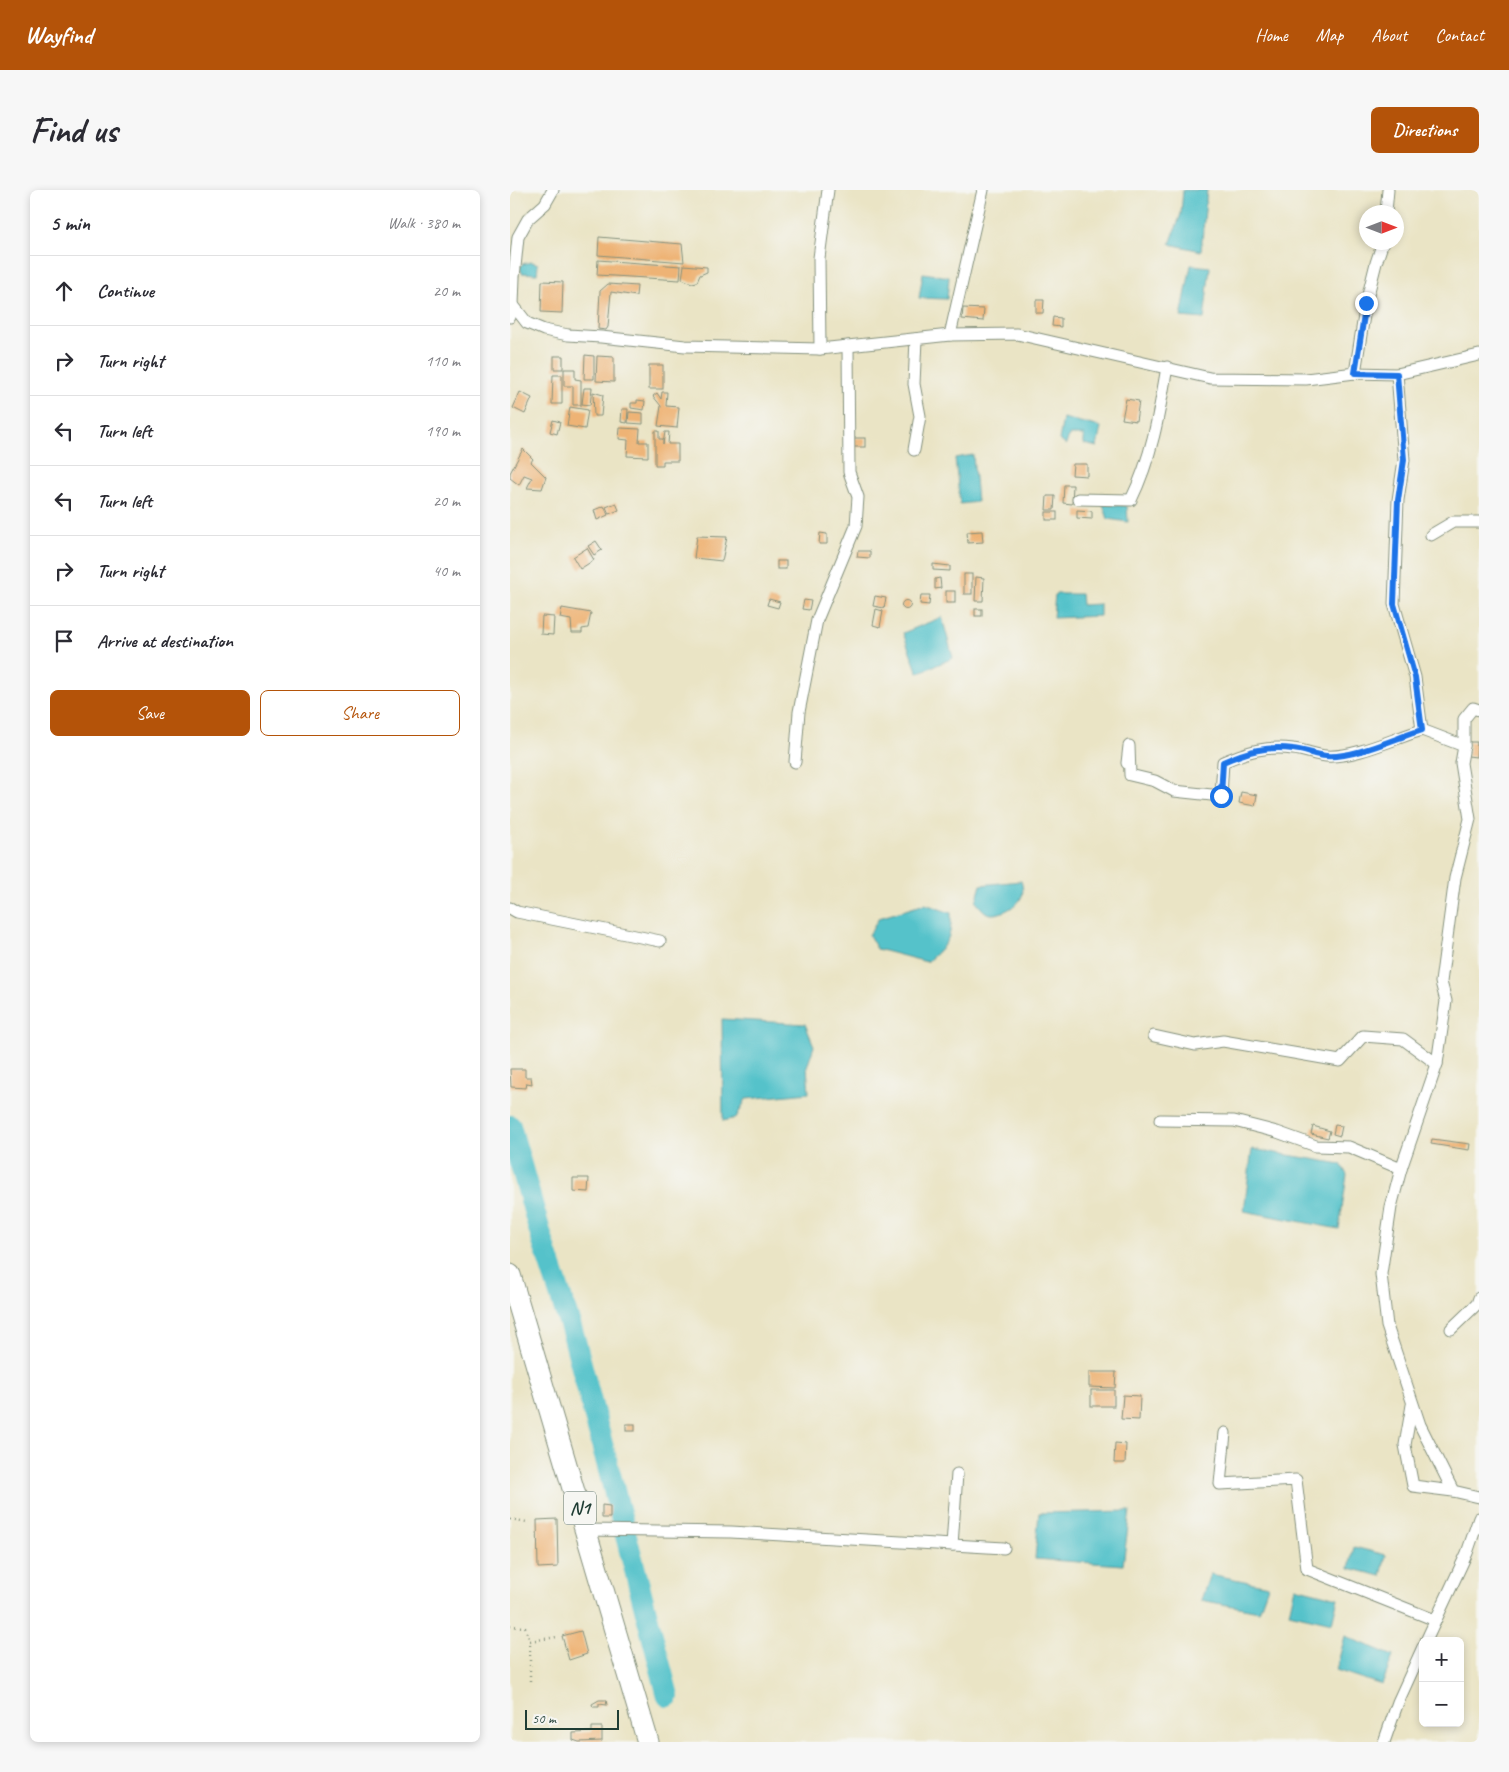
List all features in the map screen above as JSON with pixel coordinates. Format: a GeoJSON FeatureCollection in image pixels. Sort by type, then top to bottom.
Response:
{"type":"FeatureCollection","features":[{"type":"Feature","properties":{"kind":"highway","name":"N1"},"geometry":{"type":"LineString","coordinates":[[510,1275],[648,1742]]}},
{"type":"Feature","properties":{"kind":"street"},"geometry":{"type":"LineString","coordinates":[[510,318],[513,305],[518,237],[528,219],[545,204],[553,190]]}},
{"type":"Feature","properties":{"kind":"street"},"geometry":{"type":"LineString","coordinates":[[820,350],[819,258],[828,190]]}},
{"type":"Feature","properties":{"kind":"street"},"geometry":{"type":"LineString","coordinates":[[950,335],[983,190]]}},
{"type":"Feature","properties":{"kind":"street"},"geometry":{"type":"LineString","coordinates":[[1387,205],[1388,190]]}},
{"type":"Feature","properties":{"kind":"street"},"geometry":{"type":"LineString","coordinates":[[1355,373],[1366,303],[1380,250]]}},
{"type":"Feature","properties":{"kind":"street"},"geometry":{"type":"LineString","coordinates":[[513,305],[527,322],[544,330],[568,335],[685,346],[820,350],[950,335],[1018,334],[1210,378],[1306,379],[1355,373],[1397,374],[1479,355]]}},
{"type":"Feature","properties":{"kind":"street"},"geometry":{"type":"LineString","coordinates":[[914,450],[920,416],[914,384],[916,339]]}},
{"type":"Feature","properties":{"kind":"street"},"geometry":{"type":"LineString","coordinates":[[795,762],[799,712],[817,620],[856,526],[858,497],[849,472],[848,346]]}},
{"type":"Feature","properties":{"kind":"street"},"geometry":{"type":"LineString","coordinates":[[1078,499],[1131,500],[1145,472],[1156,433],[1167,367]]}},
{"type":"Feature","properties":{"kind":"street"},"geometry":{"type":"LineString","coordinates":[[1397,374],[1404,460],[1398,500],[1394,604],[1415,677],[1422,730]]}},
{"type":"Feature","properties":{"kind":"street"},"geometry":{"type":"LineString","coordinates":[[1431,534],[1453,522],[1479,522]]}},
{"type":"Feature","properties":{"kind":"street"},"geometry":{"type":"LineString","coordinates":[[1453,1492],[1420,1425],[1387,1326],[1381,1274],[1391,1207],[1401,1169],[1437,1064],[1446,1001],[1441,982],[1455,878],[1470,819],[1461,763],[1464,746],[1464,719],[1473,708],[1479,710]]}},
{"type":"Feature","properties":{"kind":"street"},"geometry":{"type":"LineString","coordinates":[[1128,762],[1129,746],[1130,775],[1155,781],[1174,791],[1221,796],[1223,762],[1241,754],[1268,747],[1294,749],[1327,756],[1358,751],[1422,730],[1464,746]]}},
{"type":"Feature","properties":{"kind":"street"},"geometry":{"type":"LineString","coordinates":[[510,908],[517,912],[660,941]]}},
{"type":"Feature","properties":{"kind":"street"},"geometry":{"type":"LineString","coordinates":[[1154,1036],[1195,1045],[1223,1041],[1340,1061],[1362,1036],[1403,1039],[1437,1064]]}},
{"type":"Feature","properties":{"kind":"street"},"geometry":{"type":"LineString","coordinates":[[1160,1120],[1234,1121],[1277,1132],[1316,1146],[1349,1147],[1401,1169]]}},
{"type":"Feature","properties":{"kind":"street"},"geometry":{"type":"LineString","coordinates":[[1451,1329],[1477,1304],[1479,1298]]}},
{"type":"Feature","properties":{"kind":"street"},"geometry":{"type":"LineString","coordinates":[[1413,1402],[1405,1444],[1412,1486],[1479,1497]]}},
{"type":"Feature","properties":{"kind":"street"},"geometry":{"type":"LineString","coordinates":[[1225,1433],[1220,1484],[1296,1480],[1307,1569],[1435,1620]]}},
{"type":"Feature","properties":{"kind":"street"},"geometry":{"type":"LineString","coordinates":[[952,1544],[957,1474]]}},
{"type":"Feature","properties":{"kind":"street"},"geometry":{"type":"LineString","coordinates":[[1428,1637],[1467,1553],[1479,1518]]}},
{"type":"Feature","properties":{"kind":"street"},"geometry":{"type":"LineString","coordinates":[[586,1530],[731,1532],[1004,1548]]}},
{"type":"Feature","properties":{"kind":"street"},"geometry":{"type":"LineString","coordinates":[[1467,1553],[1479,1554]]}},
{"type":"Feature","properties":{"kind":"street"},"geometry":{"type":"LineString","coordinates":[[1384,1742],[1398,1702],[1419,1656]]}},
{"type":"Feature","properties":{"kind":"path"},"geometry":{"type":"LineString","coordinates":[[510,1519],[527,1522]]}},
{"type":"Feature","properties":{"kind":"path"},"geometry":{"type":"LineString","coordinates":[[510,1626],[525,1627],[530,1640],[530,1680]]}},
{"type":"Feature","properties":{"kind":"path"},"geometry":{"type":"LineString","coordinates":[[530,1640],[557,1637]]}},
{"type":"Feature","properties":{"kind":"water"},"geometry":{"type":"Polygon","coordinates":[[[1183,190],[1207,190],[1201,251],[1170,244],[1181,214],[1183,190]]]}},
{"type":"Feature","properties":{"kind":"water"},"geometry":{"type":"Polygon","coordinates":[[[532,262],[538,264],[537,274],[522,273],[520,268],[522,264],[532,262]]]}},
{"type":"Feature","properties":{"kind":"water"},"geometry":{"type":"Polygon","coordinates":[[[1191,265],[1210,267],[1204,319],[1181,317],[1191,265]]]}},
{"type":"Feature","properties":{"kind":"water"},"geometry":{"type":"Polygon","coordinates":[[[923,273],[949,277],[947,299],[919,298],[923,273]]]}},
{"type":"Feature","properties":{"kind":"water"},"geometry":{"type":"Polygon","coordinates":[[[1063,418],[1101,427],[1097,447],[1084,444],[1084,435],[1069,435],[1066,445],[1059,440],[1063,418]]]}},
{"type":"Feature","properties":{"kind":"water"},"geometry":{"type":"Polygon","coordinates":[[[973,455],[977,502],[960,504],[955,458],[973,455]]]}},
{"type":"Feature","properties":{"kind":"water"},"geometry":{"type":"Polygon","coordinates":[[[1103,504],[1127,506],[1128,522],[1108,519],[1103,504]]]}},
{"type":"Feature","properties":{"kind":"water"},"geometry":{"type":"Polygon","coordinates":[[[1055,594],[1081,594],[1082,605],[1100,604],[1100,616],[1053,618],[1055,594]]]}},
{"type":"Feature","properties":{"kind":"water"},"geometry":{"type":"Polygon","coordinates":[[[942,617],[953,658],[918,673],[903,633],[942,617]]]}},
{"type":"Feature","properties":{"kind":"water"},"geometry":{"type":"Polygon","coordinates":[[[1021,881],[1023,891],[1021,898],[1014,906],[1005,911],[996,914],[987,913],[976,902],[981,885],[1021,881]]]}},
{"type":"Feature","properties":{"kind":"water"},"geometry":{"type":"Polygon","coordinates":[[[925,904],[951,913],[949,936],[939,951],[927,962],[877,949],[869,935],[879,918],[925,904]]]}},
{"type":"Feature","properties":{"kind":"water"},"geometry":{"type":"Polygon","coordinates":[[[722,1019],[805,1024],[814,1046],[807,1067],[809,1093],[746,1099],[736,1118],[723,1121],[722,1019]]]}},
{"type":"Feature","properties":{"kind":"water"},"geometry":{"type":"Polygon","coordinates":[[[1252,1149],[1341,1164],[1347,1175],[1339,1229],[1244,1211],[1252,1149]]]}},
{"type":"Feature","properties":{"kind":"water"},"geometry":{"type":"Polygon","coordinates":[[[1130,1511],[1123,1565],[1035,1559],[1039,1513],[1130,1511]]]}},
{"type":"Feature","properties":{"kind":"water"},"geometry":{"type":"Polygon","coordinates":[[[1354,1547],[1386,1555],[1381,1576],[1349,1568],[1354,1547]]]}},
{"type":"Feature","properties":{"kind":"water"},"geometry":{"type":"Polygon","coordinates":[[[1210,1574],[1268,1586],[1259,1611],[1201,1600],[1210,1574]]]}},
{"type":"Feature","properties":{"kind":"water"},"geometry":{"type":"Polygon","coordinates":[[[1295,1587],[1338,1598],[1332,1623],[1289,1613],[1295,1587]]]}},
{"type":"Feature","properties":{"kind":"water"},"geometry":{"type":"Polygon","coordinates":[[[1345,1636],[1393,1656],[1382,1685],[1336,1670],[1345,1636]]]}},
{"type":"Feature","properties":{"kind":"building"},"geometry":{"type":"Polygon","coordinates":[[[599,237],[682,244],[684,262],[598,255],[599,237]]]}},
{"type":"Feature","properties":{"kind":"building"},"geometry":{"type":"Polygon","coordinates":[[[598,260],[681,266],[680,280],[597,275],[598,260]]]}},
{"type":"Feature","properties":{"kind":"building"},"geometry":{"type":"Polygon","coordinates":[[[684,265],[707,267],[707,272],[700,275],[697,282],[692,283],[682,279],[684,265]]]}},
{"type":"Feature","properties":{"kind":"building"},"geometry":{"type":"Polygon","coordinates":[[[542,281],[563,282],[562,313],[541,312],[542,281]]]}},
{"type":"Feature","properties":{"kind":"building"},"geometry":{"type":"Polygon","coordinates":[[[608,284],[637,286],[636,296],[611,292],[608,327],[606,330],[598,329],[600,291],[608,284]]]}},
{"type":"Feature","properties":{"kind":"building"},"geometry":{"type":"Polygon","coordinates":[[[1036,300],[1044,300],[1043,313],[1036,313],[1036,300]]]}},
{"type":"Feature","properties":{"kind":"building"},"geometry":{"type":"Polygon","coordinates":[[[963,308],[984,309],[983,321],[962,319],[963,308]]]}},
{"type":"Feature","properties":{"kind":"building"},"geometry":{"type":"Polygon","coordinates":[[[1053,317],[1061,318],[1061,327],[1052,326],[1053,317]]]}},
{"type":"Feature","properties":{"kind":"building"},"geometry":{"type":"Polygon","coordinates":[[[585,355],[594,356],[594,379],[584,379],[585,355]]]}},
{"type":"Feature","properties":{"kind":"building"},"geometry":{"type":"Polygon","coordinates":[[[554,356],[563,356],[563,369],[554,369],[554,356]]]}},
{"type":"Feature","properties":{"kind":"building"},"geometry":{"type":"Polygon","coordinates":[[[597,356],[614,357],[614,382],[596,381],[597,356]]]}},
{"type":"Feature","properties":{"kind":"building"},"geometry":{"type":"Polygon","coordinates":[[[649,365],[663,365],[663,389],[649,389],[649,365]]]}},
{"type":"Feature","properties":{"kind":"building"},"geometry":{"type":"Polygon","coordinates":[[[564,369],[575,369],[575,379],[581,380],[581,405],[573,405],[573,386],[564,386],[564,369]]]}},
{"type":"Feature","properties":{"kind":"building"},"geometry":{"type":"Polygon","coordinates":[[[553,375],[562,375],[562,404],[552,404],[553,375]]]}},
{"type":"Feature","properties":{"kind":"building"},"geometry":{"type":"Polygon","coordinates":[[[584,388],[592,388],[590,405],[582,404],[584,388]]]}},
{"type":"Feature","properties":{"kind":"building"},"geometry":{"type":"Polygon","coordinates":[[[520,392],[532,398],[525,414],[513,408],[520,392]]]}},
{"type":"Feature","properties":{"kind":"building"},"geometry":{"type":"Polygon","coordinates":[[[593,392],[603,395],[601,416],[594,416],[593,392]]]}},
{"type":"Feature","properties":{"kind":"building"},"geometry":{"type":"Polygon","coordinates":[[[662,392],[667,392],[666,406],[679,407],[677,428],[658,426],[661,406],[653,396],[657,393],[661,399],[662,392]]]}},
{"type":"Feature","properties":{"kind":"building"},"geometry":{"type":"Polygon","coordinates":[[[1126,399],[1139,401],[1136,421],[1122,419],[1126,399]]]}},
{"type":"Feature","properties":{"kind":"building"},"geometry":{"type":"Polygon","coordinates":[[[637,400],[645,401],[644,410],[631,408],[631,403],[637,403],[637,400]]]}},
{"type":"Feature","properties":{"kind":"building"},"geometry":{"type":"Polygon","coordinates":[[[570,407],[588,410],[585,429],[567,426],[570,407]]]}},
{"type":"Feature","properties":{"kind":"building"},"geometry":{"type":"Polygon","coordinates":[[[622,409],[628,409],[627,423],[621,422],[622,409]]]}},
{"type":"Feature","properties":{"kind":"building"},"geometry":{"type":"Polygon","coordinates":[[[629,412],[643,413],[643,424],[628,423],[629,412]]]}},
{"type":"Feature","properties":{"kind":"building"},"geometry":{"type":"Polygon","coordinates":[[[553,420],[560,422],[557,434],[550,432],[553,420]]]}},
{"type":"Feature","properties":{"kind":"building"},"geometry":{"type":"Polygon","coordinates":[[[620,428],[640,429],[639,442],[648,442],[648,457],[627,456],[628,440],[619,439],[620,428]]]}},
{"type":"Feature","properties":{"kind":"building"},"geometry":{"type":"Polygon","coordinates":[[[655,431],[659,431],[659,439],[663,439],[663,444],[665,432],[669,432],[668,444],[678,444],[678,461],[663,461],[663,465],[655,465],[655,431]]]}},
{"type":"Feature","properties":{"kind":"building"},"geometry":{"type":"Polygon","coordinates":[[[854,438],[865,438],[865,447],[854,447],[854,438]]]}},
{"type":"Feature","properties":{"kind":"building"},"geometry":{"type":"Polygon","coordinates":[[[523,449],[533,459],[531,462],[546,477],[542,489],[527,488],[532,478],[524,475],[519,485],[510,478],[510,473],[523,449]]]}},
{"type":"Feature","properties":{"kind":"building"},"geometry":{"type":"Polygon","coordinates":[[[1073,464],[1087,464],[1087,476],[1072,475],[1073,464]]]}},
{"type":"Feature","properties":{"kind":"building"},"geometry":{"type":"Polygon","coordinates":[[[1064,485],[1073,485],[1072,504],[1063,503],[1064,485]]]}},
{"type":"Feature","properties":{"kind":"building"},"geometry":{"type":"Polygon","coordinates":[[[1047,496],[1055,496],[1054,510],[1046,510],[1047,496]]]}},
{"type":"Feature","properties":{"kind":"building"},"geometry":{"type":"Polygon","coordinates":[[[616,503],[619,510],[609,514],[606,507],[616,503]]]}},
{"type":"Feature","properties":{"kind":"building"},"geometry":{"type":"Polygon","coordinates":[[[604,506],[608,515],[597,520],[594,510],[604,506]]]}},
{"type":"Feature","properties":{"kind":"building"},"geometry":{"type":"Polygon","coordinates":[[[1077,510],[1092,511],[1092,519],[1077,518],[1077,510]]]}},
{"type":"Feature","properties":{"kind":"building"},"geometry":{"type":"Polygon","coordinates":[[[1046,512],[1057,512],[1057,520],[1046,520],[1046,512]]]}},
{"type":"Feature","properties":{"kind":"building"},"geometry":{"type":"Polygon","coordinates":[[[982,531],[983,542],[968,543],[967,532],[982,531]]]}},
{"type":"Feature","properties":{"kind":"building"},"geometry":{"type":"Polygon","coordinates":[[[820,533],[827,534],[827,544],[819,544],[820,533]]]}},
{"type":"Feature","properties":{"kind":"building"},"geometry":{"type":"Polygon","coordinates":[[[697,536],[727,537],[722,561],[694,558],[697,536]]]}},
{"type":"Feature","properties":{"kind":"building"},"geometry":{"type":"Polygon","coordinates":[[[596,541],[602,550],[594,555],[588,546],[596,541]]]}},
{"type":"Feature","properties":{"kind":"building"},"geometry":{"type":"Polygon","coordinates":[[[587,548],[594,560],[580,569],[573,557],[587,548]]]}},
{"type":"Feature","properties":{"kind":"building"},"geometry":{"type":"Polygon","coordinates":[[[858,551],[870,551],[870,558],[857,557],[858,551]]]}},
{"type":"Feature","properties":{"kind":"building"},"geometry":{"type":"Polygon","coordinates":[[[777,561],[786,561],[786,569],[777,569],[777,561]]]}},
{"type":"Feature","properties":{"kind":"building"},"geometry":{"type":"Polygon","coordinates":[[[933,564],[950,566],[950,571],[933,570],[933,564]]]}},
{"type":"Feature","properties":{"kind":"building"},"geometry":{"type":"Polygon","coordinates":[[[964,574],[972,574],[972,594],[964,594],[964,574]]]}},
{"type":"Feature","properties":{"kind":"building"},"geometry":{"type":"Polygon","coordinates":[[[976,577],[984,578],[983,601],[975,601],[976,577]]]}},
{"type":"Feature","properties":{"kind":"building"},"geometry":{"type":"Polygon","coordinates":[[[940,578],[941,588],[935,589],[935,579],[940,578]]]}},
{"type":"Feature","properties":{"kind":"building"},"geometry":{"type":"Polygon","coordinates":[[[946,591],[955,591],[955,603],[946,603],[946,591]]]}},
{"type":"Feature","properties":{"kind":"building"},"geometry":{"type":"Polygon","coordinates":[[[921,595],[930,595],[929,605],[920,604],[921,595]]]}},
{"type":"Feature","properties":{"kind":"building"},"geometry":{"type":"Polygon","coordinates":[[[875,596],[886,598],[884,608],[873,606],[875,596]]]}},
{"type":"Feature","properties":{"kind":"building"},"geometry":{"type":"Polygon","coordinates":[[[769,599],[780,602],[778,608],[767,605],[769,599]]]}},
{"type":"Feature","properties":{"kind":"building"},"geometry":{"type":"Polygon","coordinates":[[[804,600],[811,601],[809,610],[802,609],[804,600]]]}},
{"type":"Feature","properties":{"kind":"building"},"geometry":{"type":"Polygon","coordinates":[[[906,601],[910,605],[906,609],[902,605],[906,601]]]}},
{"type":"Feature","properties":{"kind":"building"},"geometry":{"type":"Polygon","coordinates":[[[562,608],[591,613],[588,628],[582,629],[582,633],[572,633],[571,620],[560,618],[562,608]]]}},
{"type":"Feature","properties":{"kind":"building"},"geometry":{"type":"Polygon","coordinates":[[[876,609],[883,611],[880,627],[873,625],[876,609]]]}},
{"type":"Feature","properties":{"kind":"building"},"geometry":{"type":"Polygon","coordinates":[[[975,609],[982,609],[982,616],[975,616],[975,609]]]}},
{"type":"Feature","properties":{"kind":"building"},"geometry":{"type":"Polygon","coordinates":[[[542,616],[554,617],[553,635],[541,634],[542,616]]]}},
{"type":"Feature","properties":{"kind":"building"},"geometry":{"type":"Polygon","coordinates":[[[1469,742],[1477,742],[1476,757],[1468,756],[1469,742]]]}},
{"type":"Feature","properties":{"kind":"building"},"geometry":{"type":"Polygon","coordinates":[[[1241,792],[1257,795],[1255,806],[1239,803],[1241,792]]]}},
{"type":"Feature","properties":{"kind":"building"},"geometry":{"type":"Polygon","coordinates":[[[510,1069],[525,1069],[525,1077],[531,1077],[532,1084],[527,1083],[526,1088],[511,1087],[510,1069]]]}},
{"type":"Feature","properties":{"kind":"building"},"geometry":{"type":"Polygon","coordinates":[[[1335,1125],[1342,1126],[1340,1136],[1333,1134],[1335,1125]]]}},
{"type":"Feature","properties":{"kind":"building"},"geometry":{"type":"Polygon","coordinates":[[[1313,1126],[1330,1131],[1328,1138],[1311,1134],[1313,1126]]]}},
{"type":"Feature","properties":{"kind":"building"},"geometry":{"type":"Polygon","coordinates":[[[1432,1139],[1470,1144],[1469,1150],[1431,1144],[1432,1139]]]}},
{"type":"Feature","properties":{"kind":"building"},"geometry":{"type":"Polygon","coordinates":[[[573,1178],[589,1178],[588,1192],[573,1191],[573,1178]]]}},
{"type":"Feature","properties":{"kind":"building"},"geometry":{"type":"Polygon","coordinates":[[[1089,1372],[1116,1372],[1115,1388],[1089,1387],[1089,1372]]]}},
{"type":"Feature","properties":{"kind":"building"},"geometry":{"type":"Polygon","coordinates":[[[1091,1390],[1114,1390],[1114,1406],[1091,1406],[1091,1390]]]}},
{"type":"Feature","properties":{"kind":"building"},"geometry":{"type":"Polygon","coordinates":[[[1123,1395],[1140,1396],[1139,1420],[1121,1419],[1123,1395]]]}},
{"type":"Feature","properties":{"kind":"building"},"geometry":{"type":"Polygon","coordinates":[[[626,1424],[635,1424],[635,1431],[626,1431],[626,1424]]]}},
{"type":"Feature","properties":{"kind":"building"},"geometry":{"type":"Polygon","coordinates":[[[1115,1443],[1126,1444],[1125,1463],[1114,1463],[1115,1443]]]}},
{"type":"Feature","properties":{"kind":"building"},"geometry":{"type":"Polygon","coordinates":[[[602,1505],[610,1506],[610,1518],[602,1518],[602,1505]]]}},
{"type":"Feature","properties":{"kind":"building"},"geometry":{"type":"Polygon","coordinates":[[[557,1519],[558,1567],[538,1568],[537,1520],[557,1519]]]}},
{"type":"Feature","properties":{"kind":"building"},"geometry":{"type":"Polygon","coordinates":[[[581,1631],[587,1654],[569,1660],[562,1636],[581,1631]]]}},
{"type":"Feature","properties":{"kind":"building"},"geometry":{"type":"Polygon","coordinates":[[[599,1700],[606,1700],[607,1705],[599,1704],[599,1707],[593,1707],[592,1704],[599,1700]]]}},
{"type":"Feature","properties":{"kind":"building"},"geometry":{"type":"Polygon","coordinates":[[[592,1727],[602,1727],[602,1741],[579,1742],[573,1740],[573,1733],[592,1732],[592,1727]]]}},
{"type":"Feature","properties":{"kind":"waterway"},"geometry":{"type":"LineString","coordinates":[[510,1126],[542,1239],[574,1337],[668,1696]]}},
{"type":"Feature","properties":{"kind":"route"},"geometry":{"type":"LineString","coordinates":[[1221,796],[1223,762],[1241,754],[1268,747],[1294,749],[1327,756],[1358,751],[1422,730],[1415,677],[1394,604],[1398,500],[1404,460],[1397,374],[1355,373],[1366,303]]}}]}
